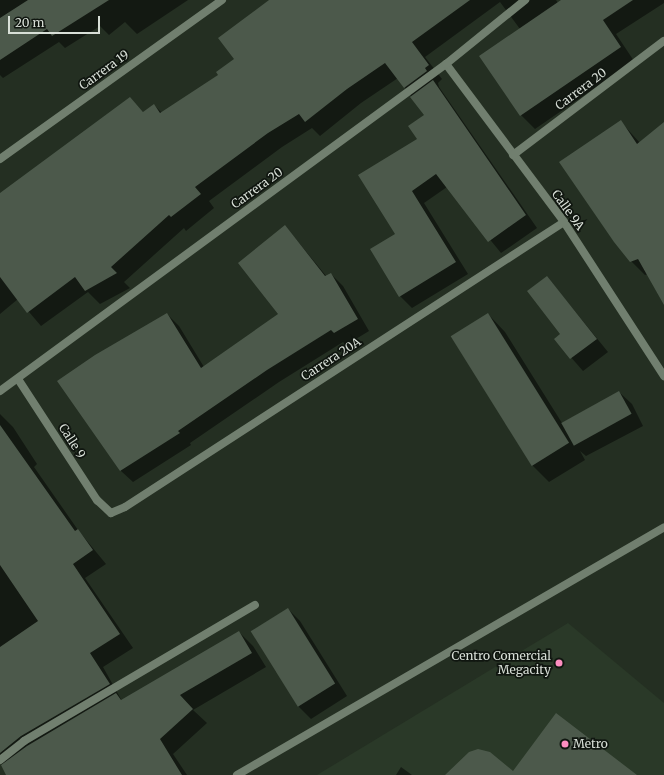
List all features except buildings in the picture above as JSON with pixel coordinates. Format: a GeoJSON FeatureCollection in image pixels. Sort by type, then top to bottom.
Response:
{"type":"FeatureCollection","features":[{"type":"Feature","properties":{"kind":"street","name":"Carrera 19"},"geometry":{"type":"LineString","coordinates":[[0,159],[222,0]]}},
{"type":"Feature","properties":{"kind":"street","name":"Carrera 20"},"geometry":{"type":"LineString","coordinates":[[0,391],[446,64],[525,0]]}},
{"type":"Feature","properties":{"kind":"street","name":"Carrera 20"},"geometry":{"type":"LineString","coordinates":[[513,156],[664,41]]}},
{"type":"Feature","properties":{"kind":"street","name":"Calle 9A"},"geometry":{"type":"LineString","coordinates":[[446,64],[513,156],[564,222],[664,376]]}},
{"type":"Feature","properties":{"kind":"street","name":"Carrera 20A"},"geometry":{"type":"LineString","coordinates":[[111,513],[125,507],[564,222]]}},
{"type":"Feature","properties":{"kind":"street","name":"Calle 9"},"geometry":{"type":"LineString","coordinates":[[18,379],[97,500],[111,513]]}},
{"type":"Feature","properties":{"kind":"street"},"geometry":{"type":"LineString","coordinates":[[237,775],[664,527]]}},
{"type":"Feature","properties":{"kind":"street"},"geometry":{"type":"LineString","coordinates":[[0,760],[24,741],[255,605]]}},
{"type":"Feature","properties":{"kind":"shaded area","name":"Centro Comercial Megacity"},"geometry":{"type":"Polygon","coordinates":[[[568,623],[664,703],[664,775],[317,775],[568,623]]]}},
{"type":"Feature","properties":{"kind":"place","name":"Centro Comercial Megacity"},"geometry":{"type":"Point","coordinates":[559,663]}},
{"type":"Feature","properties":{"kind":"place","name":"Metro"},"geometry":{"type":"Point","coordinates":[565,744]}}]}
